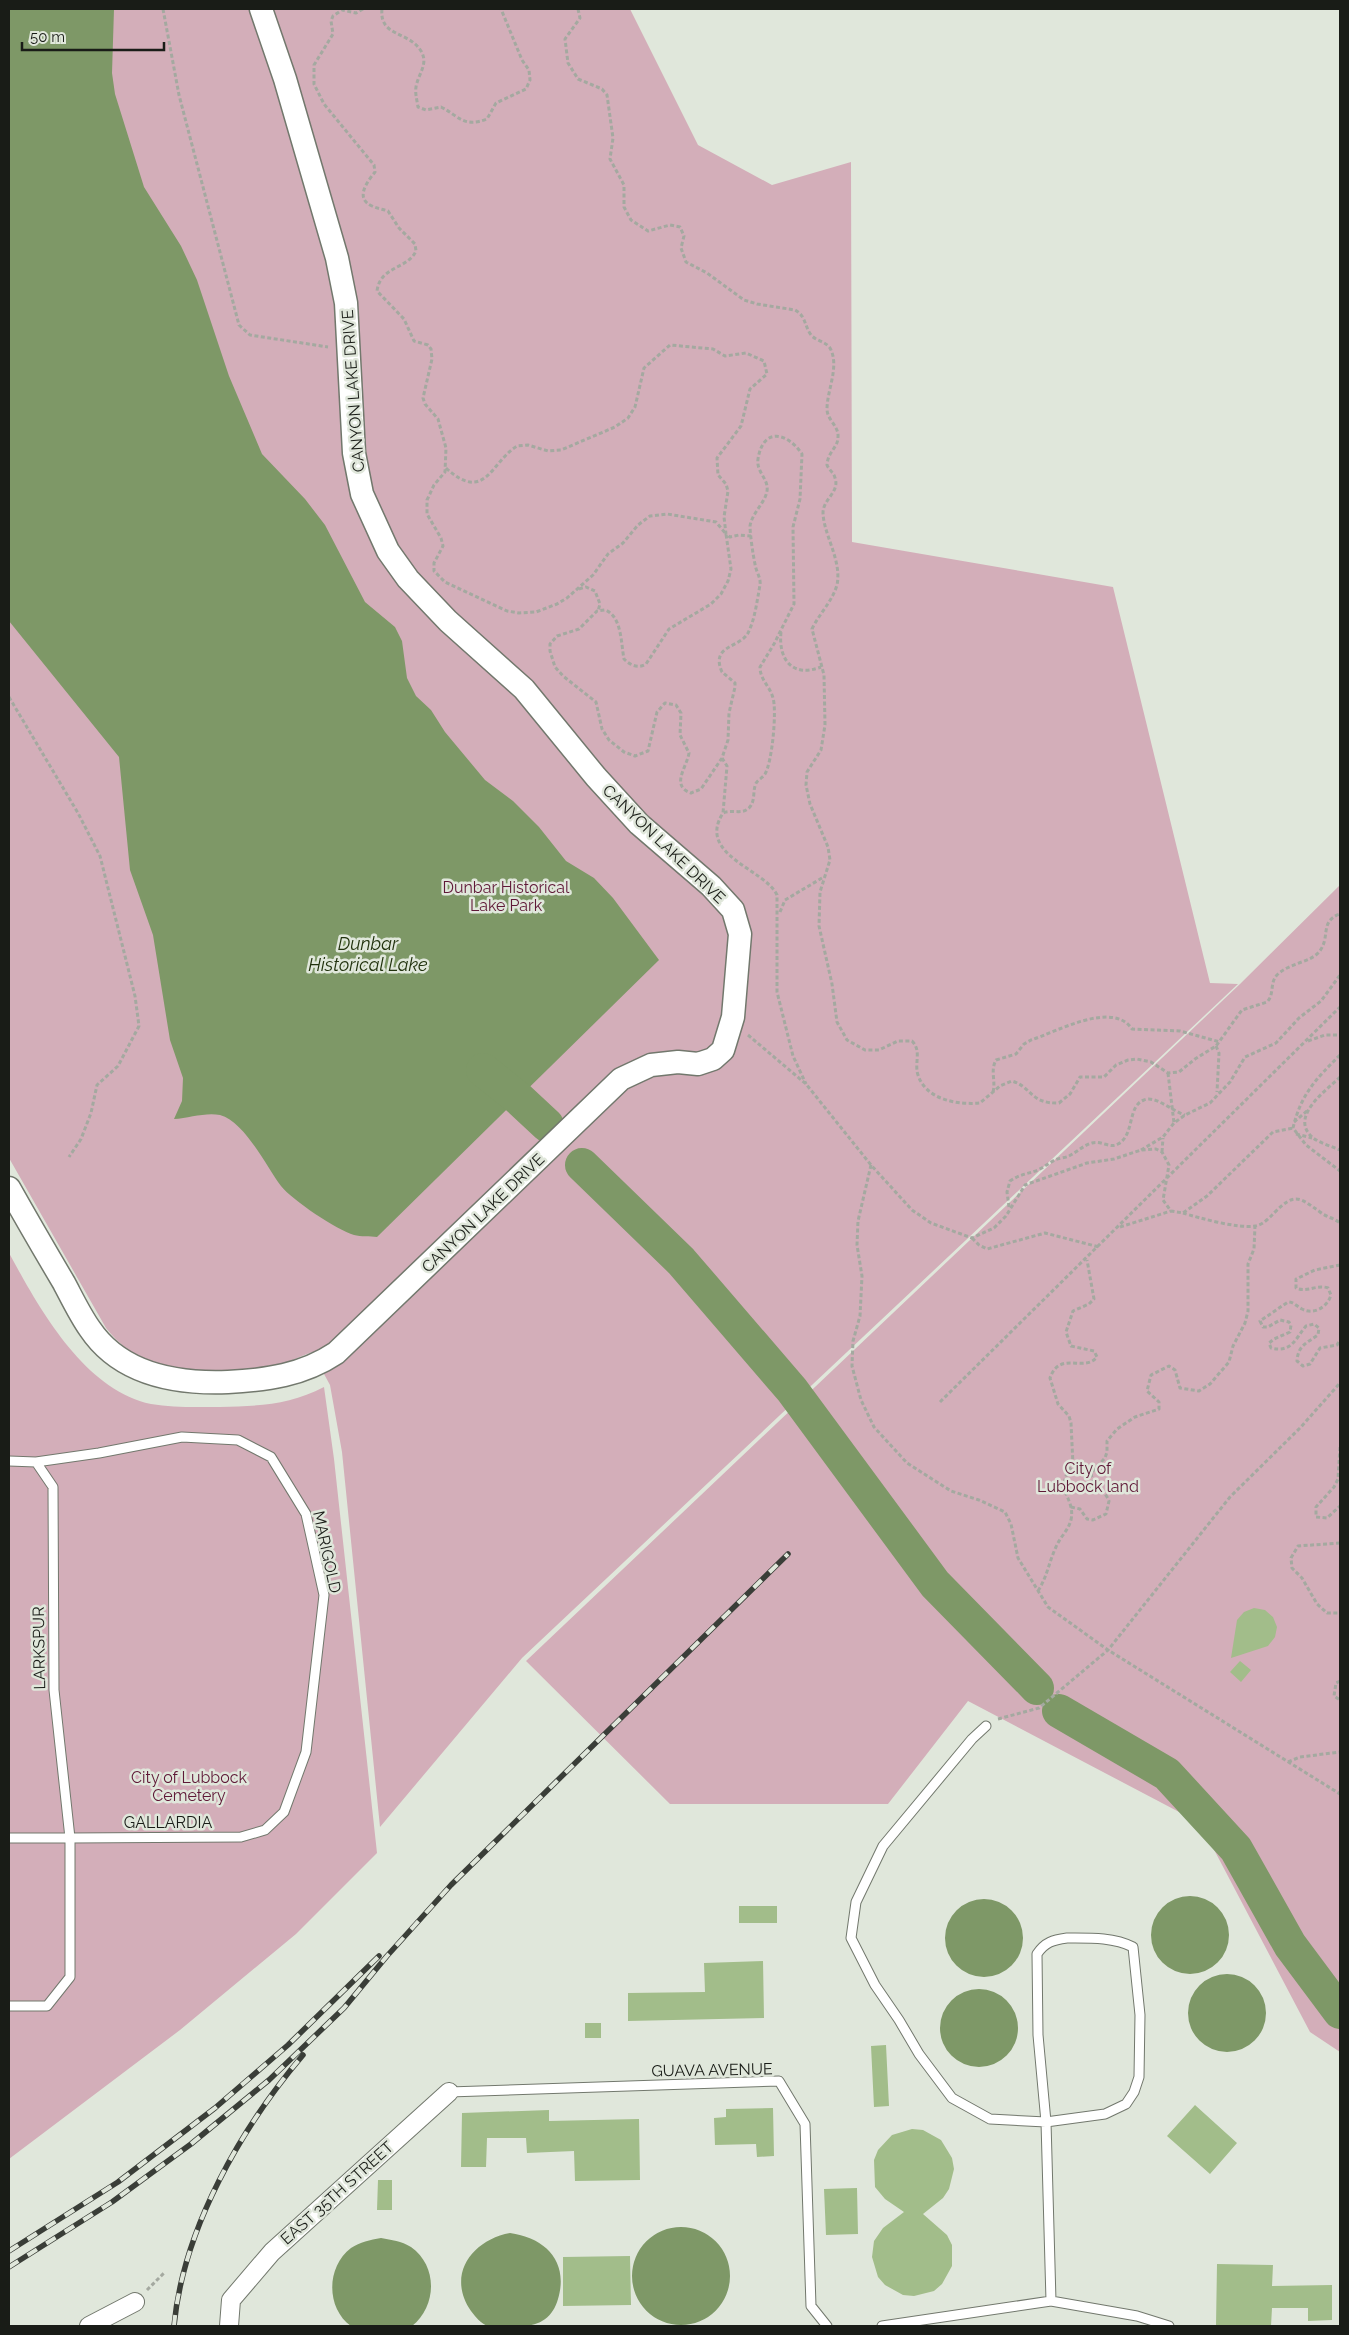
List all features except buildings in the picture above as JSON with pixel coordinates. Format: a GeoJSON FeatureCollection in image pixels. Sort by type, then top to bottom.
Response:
{"type":"FeatureCollection","features":[{"type":"Feature","properties":{"kind":"street","name":"CANYON LAKE DRIVE"},"geometry":{"type":"LineString","coordinates":[[9,1188],[90,1330],[115,1356],[144,1372],[173,1380],[212,1383],[260,1381],[282,1377],[314,1366],[336,1353],[621,1079],[651,1065],[678,1062],[698,1064],[713,1059],[723,1050],[734,1017],[740,934],[733,910],[711,886],[639,824],[596,777],[524,689],[448,621],[408,579],[388,551],[362,494],[354,453],[346,302],[331,234],[286,79],[262,9]]}},
{"type":"Feature","properties":{"kind":"street","name":"EAST 35TH STREET"},"geometry":{"type":"LineString","coordinates":[[229,2326],[231,2300],[272,2252],[449,2092]]}},
{"type":"Feature","properties":{"kind":"street"},"geometry":{"type":"LineString","coordinates":[[89,2326],[135,2302]]}},
{"type":"Feature","properties":{"kind":"lane","name":"MARIGOLD"},"geometry":{"type":"LineString","coordinates":[[9,1461],[36,1462],[99,1453],[182,1437],[238,1440],[271,1457],[306,1514],[324,1595],[306,1752],[284,1812],[265,1830]]}},
{"type":"Feature","properties":{"kind":"lane","name":"LARKSPUR"},"geometry":{"type":"LineString","coordinates":[[36,1462],[53,1487],[54,1690],[70,1838]]}},
{"type":"Feature","properties":{"kind":"lane"},"geometry":{"type":"LineString","coordinates":[[986,1726],[972,1739],[883,1846],[856,1902],[851,1938],[875,1985],[919,2054],[952,2098],[990,2119],[1046,2122],[1105,2114],[1126,2104],[1134,2092],[1139,2077],[1140,2015],[1136,1960],[1133,1947],[1123,1942],[1097,1938],[1052,1940],[1043,1945],[1037,1954],[1038,2035],[1046,2122],[1052,2301]]}},
{"type":"Feature","properties":{"kind":"lane","name":"GALLARDIA"},"geometry":{"type":"LineString","coordinates":[[9,1838],[241,1837],[265,1830]]}},
{"type":"Feature","properties":{"kind":"lane"},"geometry":{"type":"LineString","coordinates":[[9,2006],[47,2006],[70,1977],[70,1838]]}},
{"type":"Feature","properties":{"kind":"lane","name":"GUAVA AVENUE"},"geometry":{"type":"LineString","coordinates":[[449,2092],[778,2081],[805,2124],[812,2306],[827,2326]]}},
{"type":"Feature","properties":{"kind":"lane"},"geometry":{"type":"LineString","coordinates":[[882,2326],[1052,2301],[1137,2316],[1169,2326]]}},
{"type":"Feature","properties":{"kind":"path"},"geometry":{"type":"LineString","coordinates":[[163,9],[179,95],[239,325],[250,334],[348,351]]}},
{"type":"Feature","properties":{"kind":"path"},"geometry":{"type":"LineString","coordinates":[[363,9],[356,13],[342,10],[334,16],[331,21],[333,34],[314,65],[314,84],[324,104],[374,165],[375,172],[363,190],[366,201],[372,206],[388,211],[399,228],[415,244],[416,251],[413,256],[383,275],[378,283],[377,290],[404,319],[414,341],[428,345],[431,349],[432,359],[423,398],[442,428],[446,448],[446,468],[428,494],[427,500],[431,522],[442,538],[442,546],[434,563],[434,571],[439,578],[507,610],[519,613],[536,612],[557,604],[577,590],[593,575],[608,554],[623,543],[638,525],[650,516],[667,514],[711,520],[720,524],[730,537],[738,535],[751,536]]}},
{"type":"Feature","properties":{"kind":"path"},"geometry":{"type":"LineString","coordinates":[[382,9],[382,20],[386,28],[416,44],[424,56],[424,66],[416,87],[418,107],[426,110],[442,107],[456,119],[479,122],[486,119],[501,99],[526,89],[530,80],[530,70],[519,53],[501,9]]}},
{"type":"Feature","properties":{"kind":"path"},"geometry":{"type":"LineString","coordinates":[[578,9],[580,18],[565,39],[565,53],[572,72],[578,79],[602,89],[607,95],[612,138],[610,159],[624,185],[624,207],[627,214],[637,225],[648,231],[670,225],[680,228],[684,236],[682,248],[686,262],[708,273],[744,300],[795,310],[800,313],[810,333],[827,345],[833,356],[827,409],[829,418],[836,427],[838,437],[837,443],[829,453],[827,465],[835,478],[836,484],[835,490],[824,504],[823,512],[834,552],[837,578],[836,586],[827,606],[812,629],[824,675],[826,725],[821,750],[808,772],[806,785],[810,804],[828,847],[830,860],[823,878],[819,909],[820,932],[832,984],[837,1022],[847,1040],[856,1047],[872,1051],[898,1041],[912,1041],[918,1050],[918,1075],[927,1089],[946,1101],[967,1104],[980,1103],[1006,1082],[1012,1081],[1019,1083],[1034,1098],[1042,1102],[1059,1103],[1070,1094],[1080,1077],[1104,1077],[1116,1066],[1128,1060],[1151,1062],[1168,1073],[1179,1072],[1195,1058],[1216,1046],[1242,1010],[1262,1005],[1271,998],[1272,984],[1278,974],[1289,965],[1318,954],[1322,947],[1328,920],[1340,914]]}},
{"type":"Feature","properties":{"kind":"path"},"geometry":{"type":"LineString","coordinates":[[446,468],[465,479],[480,481],[488,477],[517,446],[528,445],[548,450],[560,450],[615,427],[628,418],[635,407],[644,368],[670,345],[713,349],[725,356],[746,353],[764,362],[767,374],[750,389],[741,426],[717,458],[718,475],[726,484],[728,491],[724,517],[730,569],[721,594],[711,604],[669,629],[643,666],[632,665],[624,659],[621,636],[612,614],[605,610],[597,612]]}},
{"type":"Feature","properties":{"kind":"path"},"geometry":{"type":"LineString","coordinates":[[577,590],[586,587],[595,591],[600,604],[597,612],[585,626],[553,639],[550,651],[556,667],[563,676],[596,702],[602,729],[609,740],[630,755],[645,754],[649,747],[652,725],[657,712],[665,703],[673,703],[682,714],[679,730],[689,753],[680,778],[682,788],[691,793],[701,789],[722,758],[727,746],[729,714],[735,686],[722,672],[721,656],[727,647],[742,640],[747,635],[756,611],[760,584],[751,536],[752,521],[767,490],[766,481],[758,466],[760,451],[771,438],[778,435],[786,437],[802,454],[800,499],[793,527],[795,595],[790,613],[760,667],[762,680],[771,693],[775,708],[775,730],[766,770],[755,785],[753,802],[744,811],[723,813]]}},
{"type":"Feature","properties":{"kind":"path"},"geometry":{"type":"LineString","coordinates":[[782,627],[782,644],[788,664],[801,671],[812,671],[821,667]]}},
{"type":"Feature","properties":{"kind":"path"},"geometry":{"type":"LineString","coordinates":[[9,697],[78,813],[100,856],[135,996],[139,1026],[118,1066],[97,1085],[91,1113],[81,1139],[69,1157]]}},
{"type":"Feature","properties":{"kind":"path"},"geometry":{"type":"LineString","coordinates":[[722,758],[727,766],[723,813],[717,827],[721,844],[745,869],[773,887],[777,895],[777,992],[793,1056],[806,1084]]}},
{"type":"Feature","properties":{"kind":"path"},"geometry":{"type":"LineString","coordinates":[[778,916],[786,900],[823,878]]}},
{"type":"Feature","properties":{"kind":"path"},"geometry":{"type":"LineString","coordinates":[[1141,1150],[1163,1137],[1174,1123],[1185,1115],[1203,1108],[1230,1082],[1245,1057],[1276,1043],[1299,1018],[1322,1000],[1340,975]]}},
{"type":"Feature","properties":{"kind":"path"},"geometry":{"type":"LineString","coordinates":[[940,1402],[1087,1260],[1340,1008]]}},
{"type":"Feature","properties":{"kind":"path"},"geometry":{"type":"LineString","coordinates":[[734,1017],[746,1033],[806,1084],[871,1165],[912,1210],[930,1223],[972,1238],[979,1245],[987,1249],[1045,1233],[1100,1247]]}},
{"type":"Feature","properties":{"kind":"path"},"geometry":{"type":"LineString","coordinates":[[993,1093],[995,1084],[993,1066],[996,1060],[1016,1054],[1024,1044],[1031,1040],[1093,1017],[1121,1019],[1132,1029],[1180,1031],[1220,1042]]}},
{"type":"Feature","properties":{"kind":"path"},"geometry":{"type":"LineString","coordinates":[[1305,1042],[1325,1035],[1340,1035]]}},
{"type":"Feature","properties":{"kind":"path"},"geometry":{"type":"LineString","coordinates":[[1216,1046],[1219,1053],[1219,1089],[1216,1095]]}},
{"type":"Feature","properties":{"kind":"path"},"geometry":{"type":"LineString","coordinates":[[1340,1055],[1305,1093],[1293,1128],[1296,1134],[1316,1154],[1340,1171]]}},
{"type":"Feature","properties":{"kind":"path"},"geometry":{"type":"LineString","coordinates":[[1168,1073],[1174,1123]]}},
{"type":"Feature","properties":{"kind":"path"},"geometry":{"type":"LineString","coordinates":[[1294,1122],[1340,1078]]}},
{"type":"Feature","properties":{"kind":"path"},"geometry":{"type":"LineString","coordinates":[[1009,1211],[1008,1192],[1010,1181],[1023,1173],[1041,1169],[1052,1161],[1068,1156],[1091,1143],[1097,1142],[1111,1146],[1120,1143],[1128,1133],[1136,1106],[1140,1102],[1154,1099],[1174,1112],[1185,1115]]}},
{"type":"Feature","properties":{"kind":"path"},"geometry":{"type":"LineString","coordinates":[[1307,1111],[1305,1125],[1313,1138]]}},
{"type":"Feature","properties":{"kind":"path"},"geometry":{"type":"LineString","coordinates":[[1182,1213],[1207,1196],[1274,1132],[1293,1128]]}},
{"type":"Feature","properties":{"kind":"path"},"geometry":{"type":"LineString","coordinates":[[1296,1134],[1313,1138],[1340,1150]]}},
{"type":"Feature","properties":{"kind":"path"},"geometry":{"type":"LineString","coordinates":[[1163,1137],[1162,1152],[1169,1165],[1163,1200],[1171,1211]]}},
{"type":"Feature","properties":{"kind":"path"},"geometry":{"type":"LineString","coordinates":[[972,1238],[994,1228],[1009,1211],[1026,1185],[1087,1163],[1141,1150],[1156,1149],[1162,1152]]}},
{"type":"Feature","properties":{"kind":"path"},"geometry":{"type":"LineString","coordinates":[[871,1165],[858,1221],[857,1245],[862,1276],[860,1316],[852,1341],[852,1366],[861,1400],[874,1427],[908,1463],[951,1491],[979,1500],[1005,1512],[1011,1524],[1018,1558],[1048,1607],[1108,1650],[1340,1794]]}},
{"type":"Feature","properties":{"kind":"path"},"geometry":{"type":"LineString","coordinates":[[1120,1227],[1171,1211],[1208,1220],[1255,1226],[1264,1223],[1284,1203],[1294,1199],[1306,1200],[1321,1213],[1340,1221]]}},
{"type":"Feature","properties":{"kind":"path"},"geometry":{"type":"LineString","coordinates":[[1071,1507],[1080,1509],[1087,1519],[1093,1520],[1106,1514],[1109,1501],[1102,1489],[1095,1484],[1091,1473],[1105,1458],[1108,1452],[1107,1441],[1117,1429],[1135,1417],[1159,1409],[1159,1402],[1147,1391],[1151,1375],[1169,1366],[1175,1370],[1180,1388],[1199,1391],[1210,1384],[1229,1362],[1233,1346],[1245,1323],[1248,1311],[1248,1264],[1254,1249],[1255,1226]]}},
{"type":"Feature","properties":{"kind":"path"},"geometry":{"type":"LineString","coordinates":[[1038,1591],[1056,1545],[1066,1532],[1070,1522],[1071,1507],[1065,1495],[1063,1484],[1067,1473],[1073,1465],[1071,1424],[1069,1416],[1058,1404],[1050,1378],[1055,1368],[1062,1364],[1090,1363],[1097,1357],[1094,1351],[1071,1346],[1066,1332],[1073,1311],[1089,1304],[1094,1299],[1087,1260]]}},
{"type":"Feature","properties":{"kind":"path"},"geometry":{"type":"LineString","coordinates":[[1340,1265],[1315,1270],[1296,1279],[1296,1288],[1300,1290],[1319,1287],[1328,1288],[1330,1299],[1323,1308],[1304,1310],[1293,1302],[1288,1302],[1260,1322],[1263,1327],[1268,1327],[1280,1320],[1289,1322],[1291,1325],[1290,1332],[1274,1339],[1270,1343],[1271,1348],[1278,1350],[1297,1341],[1306,1326],[1314,1324],[1319,1328],[1318,1335],[1306,1341],[1299,1351],[1297,1361],[1303,1366],[1310,1364],[1320,1348],[1337,1345],[1340,1340]]}},
{"type":"Feature","properties":{"kind":"path"},"geometry":{"type":"LineString","coordinates":[[986,1726],[1010,1715],[1039,1708],[1108,1650],[1230,1497],[1300,1428],[1340,1383]]}},
{"type":"Feature","properties":{"kind":"path"},"geometry":{"type":"LineString","coordinates":[[1340,1447],[1338,1479],[1316,1507],[1316,1517],[1327,1518],[1340,1506]]}},
{"type":"Feature","properties":{"kind":"path"},"geometry":{"type":"LineString","coordinates":[[1340,1543],[1298,1546],[1291,1558],[1292,1568],[1306,1582],[1317,1604],[1326,1613],[1340,1612]]}},
{"type":"Feature","properties":{"kind":"path"},"geometry":{"type":"LineString","coordinates":[[1340,1681],[1336,1683],[1334,1696],[1340,1700]]}},
{"type":"Feature","properties":{"kind":"path"},"geometry":{"type":"LineString","coordinates":[[1288,1762],[1300,1757],[1340,1752]]}},
{"type":"Feature","properties":{"kind":"green space","name":"Dunbar Historical Lake Park"},"geometry":{"type":"Polygon","coordinates":[[[9,9],[630,9],[698,145],[772,185],[851,162],[852,542],[1113,587],[1210,983],[1238,984],[522,1658],[380,1827],[342,1452],[330,1385],[312,1352],[271,1367],[223,1371],[175,1369],[151,1363],[138,1356],[115,1339],[106,1328],[9,1158],[9,9]]]}},
{"type":"Feature","properties":{"kind":"green space","name":"City of Lubbock land"},"geometry":{"type":"Polygon","coordinates":[[[1340,885],[1340,2052],[1310,2032],[1200,1823],[968,1701],[888,1804],[670,1804],[526,1661],[1240,984],[1340,885]]]}},
{"type":"Feature","properties":{"kind":"green space","name":"City of Lubbock Cemetery"},"geometry":{"type":"Polygon","coordinates":[[[9,1253],[34,1298],[66,1344],[85,1365],[105,1382],[127,1396],[151,1404],[168,1406],[234,1407],[286,1401],[299,1398],[324,1387],[334,1459],[377,1853],[296,1934],[180,2030],[9,2159],[9,1253]]]}},
{"type":"Feature","properties":{"kind":"water","name":"Dunbar Historical Lake"},"geometry":{"type":"Polygon","coordinates":[[[9,9],[114,9],[112,73],[115,94],[144,187],[181,246],[197,280],[229,376],[262,454],[305,499],[325,525],[365,602],[395,627],[402,641],[407,678],[416,696],[431,710],[445,732],[485,780],[513,801],[539,827],[566,861],[594,878],[613,898],[659,960],[377,1237],[357,1236],[346,1232],[326,1221],[295,1199],[281,1186],[246,1135],[229,1119],[220,1115],[209,1114],[174,1119],[182,1101],[183,1078],[170,1040],[153,935],[130,870],[119,757],[9,621],[9,9]]]}},
{"type":"Feature","properties":{"kind":"water"},"geometry":{"type":"Polygon","coordinates":[[[1190,1896],[1205,1899],[1218,1907],[1226,1920],[1229,1935],[1226,1950],[1218,1963],[1205,1971],[1190,1974],[1175,1971],[1162,1963],[1154,1950],[1151,1935],[1154,1920],[1162,1907],[1175,1899],[1190,1896]]]}},
{"type":"Feature","properties":{"kind":"water"},"geometry":{"type":"Polygon","coordinates":[[[984,1899],[999,1902],[1012,1910],[1020,1923],[1023,1938],[1020,1953],[1012,1966],[999,1974],[984,1977],[969,1974],[956,1966],[948,1953],[945,1938],[948,1923],[956,1910],[969,1902],[984,1899]]]}},
{"type":"Feature","properties":{"kind":"water"},"geometry":{"type":"Polygon","coordinates":[[[1227,1974],[1242,1977],[1255,1985],[1263,1998],[1266,2013],[1263,2028],[1255,2041],[1242,2049],[1227,2052],[1212,2049],[1199,2041],[1191,2028],[1188,2013],[1191,1998],[1199,1985],[1212,1977],[1227,1974]]]}},
{"type":"Feature","properties":{"kind":"water"},"geometry":{"type":"Polygon","coordinates":[[[979,1989],[994,1992],[1007,2000],[1015,2013],[1018,2028],[1015,2043],[1007,2056],[994,2064],[979,2067],[964,2064],[951,2056],[943,2043],[940,2028],[943,2013],[951,2000],[964,1992],[979,1989]]]}},
{"type":"Feature","properties":{"kind":"water"},"geometry":{"type":"Polygon","coordinates":[[[681,2227],[700,2230],[716,2241],[727,2257],[730,2276],[727,2295],[716,2311],[700,2322],[681,2325],[662,2322],[646,2311],[635,2295],[632,2276],[635,2257],[646,2241],[662,2230],[681,2227]]]}},
{"type":"Feature","properties":{"kind":"water"},"geometry":{"type":"Polygon","coordinates":[[[510,2233],[534,2240],[552,2254],[557,2263],[561,2286],[553,2311],[540,2322],[529,2326],[492,2327],[483,2324],[471,2311],[464,2298],[461,2285],[462,2272],[474,2251],[496,2237],[510,2233]]]}},
{"type":"Feature","properties":{"kind":"water"},"geometry":{"type":"Polygon","coordinates":[[[381,2238],[400,2242],[411,2247],[420,2255],[430,2275],[430,2297],[420,2318],[412,2326],[351,2326],[337,2309],[333,2298],[333,2276],[343,2256],[358,2244],[381,2238]]]}},
{"type":"Feature","properties":{"kind":"waterway"},"geometry":{"type":"LineString","coordinates":[[483,1070],[518,1098],[547,1125]]}},
{"type":"Feature","properties":{"kind":"waterway"},"geometry":{"type":"LineString","coordinates":[[582,1165],[681,1261],[792,1390],[935,1584],[1037,1688]]}},
{"type":"Feature","properties":{"kind":"waterway"},"geometry":{"type":"LineString","coordinates":[[1059,1711],[1167,1774],[1236,1849],[1290,1945],[1340,2012]]}},
{"type":"Feature","properties":{"kind":"railway"},"geometry":{"type":"LineString","coordinates":[[9,2267],[112,2202],[191,2144],[269,2080],[344,2008],[387,1956],[451,1885],[788,1554]]}},
{"type":"Feature","properties":{"kind":"railway"},"geometry":{"type":"LineString","coordinates":[[9,2251],[118,2182],[215,2108],[288,2045],[379,1956]]}},
{"type":"Feature","properties":{"kind":"railway"},"geometry":{"type":"LineString","coordinates":[[174,2326],[189,2253],[202,2217],[237,2147],[258,2114],[303,2055]]}}]}
